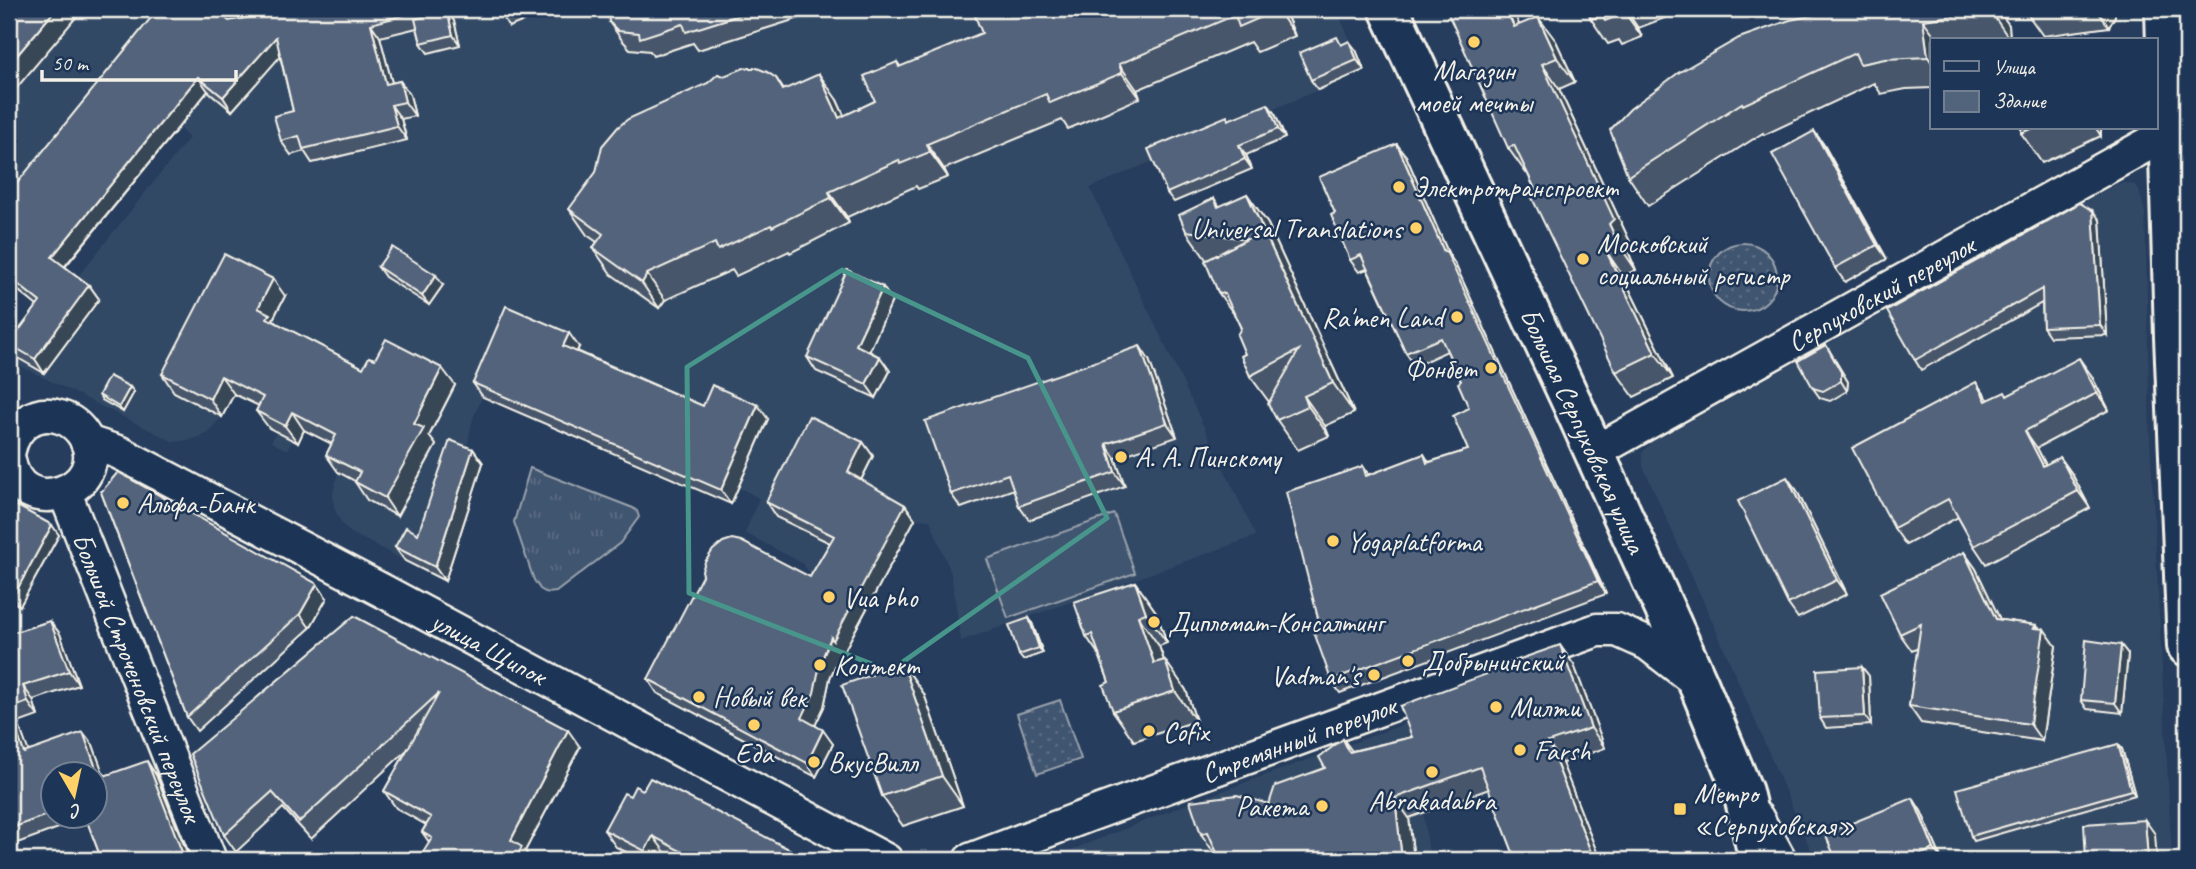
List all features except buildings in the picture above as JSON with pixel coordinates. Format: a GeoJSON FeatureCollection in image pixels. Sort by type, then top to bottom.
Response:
{"type":"FeatureCollection","features":[{"type":"Feature","properties":{"kind":"main road","name":"Большая Серпуховская улица"},"geometry":{"type":"LineString","coordinates":[[1389,9],[1595,452],[1698,682],[1743,792],[1759,860]]}},
{"type":"Feature","properties":{"kind":"main road"},"geometry":{"type":"LineString","coordinates":[[2165,9],[2187,646]]}},
{"type":"Feature","properties":{"kind":"street","name":"Серпуховский переулок"},"geometry":{"type":"LineString","coordinates":[[1595,452],[2168,134]]}},
{"type":"Feature","properties":{"kind":"street"},"geometry":{"type":"LineString","coordinates":[[19,413],[63,417],[82,432],[87,442],[88,466],[83,477],[65,493],[39,495],[26,490],[17,480],[9,462],[11,441],[18,429],[19,413]]}},
{"type":"Feature","properties":{"kind":"street","name":"улица Щипок"},"geometry":{"type":"LineString","coordinates":[[87,442],[118,452],[886,860]]}},
{"type":"Feature","properties":{"kind":"street","name":"Большой Строченовский переулок"},"geometry":{"type":"LineString","coordinates":[[65,493],[211,860]]}},
{"type":"Feature","properties":{"kind":"street","name":"Стремянный переулок"},"geometry":{"type":"LineString","coordinates":[[970,860],[1597,630],[1617,630],[1648,644],[1698,682]]}},
{"type":"Feature","properties":{"kind":"street"},"geometry":{"type":"LineString","coordinates":[[1743,792],[1780,860]]}},
{"type":"Feature","properties":{"kind":"highlighted area"},"geometry":{"type":"Polygon","coordinates":[[[842,270],[1028,358],[1107,518],[890,671],[689,593],[687,367],[842,270]]]}},
{"type":"Feature","properties":{"kind":"shaded area"},"geometry":{"type":"Polygon","coordinates":[[[9,9],[179,9],[9,219],[9,9]]]}},
{"type":"Feature","properties":{"kind":"shaded area"},"geometry":{"type":"Polygon","coordinates":[[[206,9],[1336,9],[1364,70],[1090,188],[1256,536],[961,641],[951,573],[930,520],[915,519],[883,501],[821,588],[802,563],[745,533],[759,498],[738,487],[767,419],[713,420],[573,360],[578,347],[516,320],[473,418],[465,456],[483,463],[445,581],[351,533],[342,524],[334,508],[333,493],[338,472],[348,452],[305,430],[298,443],[292,440],[287,450],[271,442],[276,432],[269,428],[275,415],[234,394],[222,417],[206,434],[174,442],[10,361],[189,138],[178,127],[206,9]]]}},
{"type":"Feature","properties":{"kind":"shaded area"},"geometry":{"type":"Polygon","coordinates":[[[2117,184],[2135,185],[2139,190],[2145,213],[2150,439],[2172,860],[1815,860],[1643,466],[1642,453],[1651,443],[2117,184]]]}},
{"type":"Feature","properties":{"kind":"shaded area"},"geometry":{"type":"Polygon","coordinates":[[[1410,722],[1430,860],[1046,860],[1190,803],[1410,722]]]}},
{"type":"Feature","properties":{"kind":"green space"},"geometry":{"type":"Polygon","coordinates":[[[1750,243],[1771,258],[1777,270],[1775,290],[1767,301],[1750,311],[1736,311],[1719,301],[1711,290],[1709,270],[1719,253],[1730,245],[1750,243]]]}},
{"type":"Feature","properties":{"kind":"green space"},"geometry":{"type":"Polygon","coordinates":[[[530,468],[633,508],[639,517],[620,543],[556,592],[547,593],[540,589],[534,580],[514,522],[530,468]]]}},
{"type":"Feature","properties":{"kind":"green space"},"geometry":{"type":"Polygon","coordinates":[[[1114,514],[1135,573],[1008,618],[987,559],[1114,514]]]}},
{"type":"Feature","properties":{"kind":"green space"},"geometry":{"type":"Polygon","coordinates":[[[1060,700],[1081,759],[1037,774],[1017,714],[1060,700]]]}},
{"type":"Feature","properties":{"kind":"place","name":"Магазин моей мечты"},"geometry":{"type":"Point","coordinates":[1474,42]}},
{"type":"Feature","properties":{"kind":"place","name":"Электротранспроект"},"geometry":{"type":"Point","coordinates":[1399,187]}},
{"type":"Feature","properties":{"kind":"place","name":"Universal Translations"},"geometry":{"type":"Point","coordinates":[1416,228]}},
{"type":"Feature","properties":{"kind":"place","name":"Московский социальный регистр"},"geometry":{"type":"Point","coordinates":[1583,259]}},
{"type":"Feature","properties":{"kind":"place","name":"Ra'men Land"},"geometry":{"type":"Point","coordinates":[1457,317]}},
{"type":"Feature","properties":{"kind":"place","name":"Фонбет"},"geometry":{"type":"Point","coordinates":[1491,368]}},
{"type":"Feature","properties":{"kind":"place","name":"А. А. Пинскому"},"geometry":{"type":"Point","coordinates":[1121,457]}},
{"type":"Feature","properties":{"kind":"place","name":"Альфа-Банк"},"geometry":{"type":"Point","coordinates":[123,503]}},
{"type":"Feature","properties":{"kind":"place","name":"Yogaplatforma"},"geometry":{"type":"Point","coordinates":[1333,541]}},
{"type":"Feature","properties":{"kind":"place","name":"Vua pho"},"geometry":{"type":"Point","coordinates":[829,597]}},
{"type":"Feature","properties":{"kind":"place","name":"Дипломат-Консалтинг"},"geometry":{"type":"Point","coordinates":[1154,622]}},
{"type":"Feature","properties":{"kind":"place","name":"Добрынинский"},"geometry":{"type":"Point","coordinates":[1408,661]}},
{"type":"Feature","properties":{"kind":"place","name":"Контект"},"geometry":{"type":"Point","coordinates":[820,665]}},
{"type":"Feature","properties":{"kind":"place","name":"Vadman's"},"geometry":{"type":"Point","coordinates":[1374,675]}},
{"type":"Feature","properties":{"kind":"place","name":"Новый век"},"geometry":{"type":"Point","coordinates":[699,697]}},
{"type":"Feature","properties":{"kind":"place","name":"Милти"},"geometry":{"type":"Point","coordinates":[1496,707]}},
{"type":"Feature","properties":{"kind":"place","name":"Еда"},"geometry":{"type":"Point","coordinates":[754,725]}},
{"type":"Feature","properties":{"kind":"place","name":"Cofix"},"geometry":{"type":"Point","coordinates":[1149,731]}},
{"type":"Feature","properties":{"kind":"place","name":"Farsh"},"geometry":{"type":"Point","coordinates":[1520,750]}},
{"type":"Feature","properties":{"kind":"place","name":"ВкусВилл"},"geometry":{"type":"Point","coordinates":[814,762]}},
{"type":"Feature","properties":{"kind":"place","name":"Abrakadabra"},"geometry":{"type":"Point","coordinates":[1432,772]}},
{"type":"Feature","properties":{"kind":"place","name":"Ракета"},"geometry":{"type":"Point","coordinates":[1322,806]}},
{"type":"Feature","properties":{"kind":"place","name":"Метро «Серпуховская»"},"geometry":{"type":"Point","coordinates":[1680,809]}}]}
